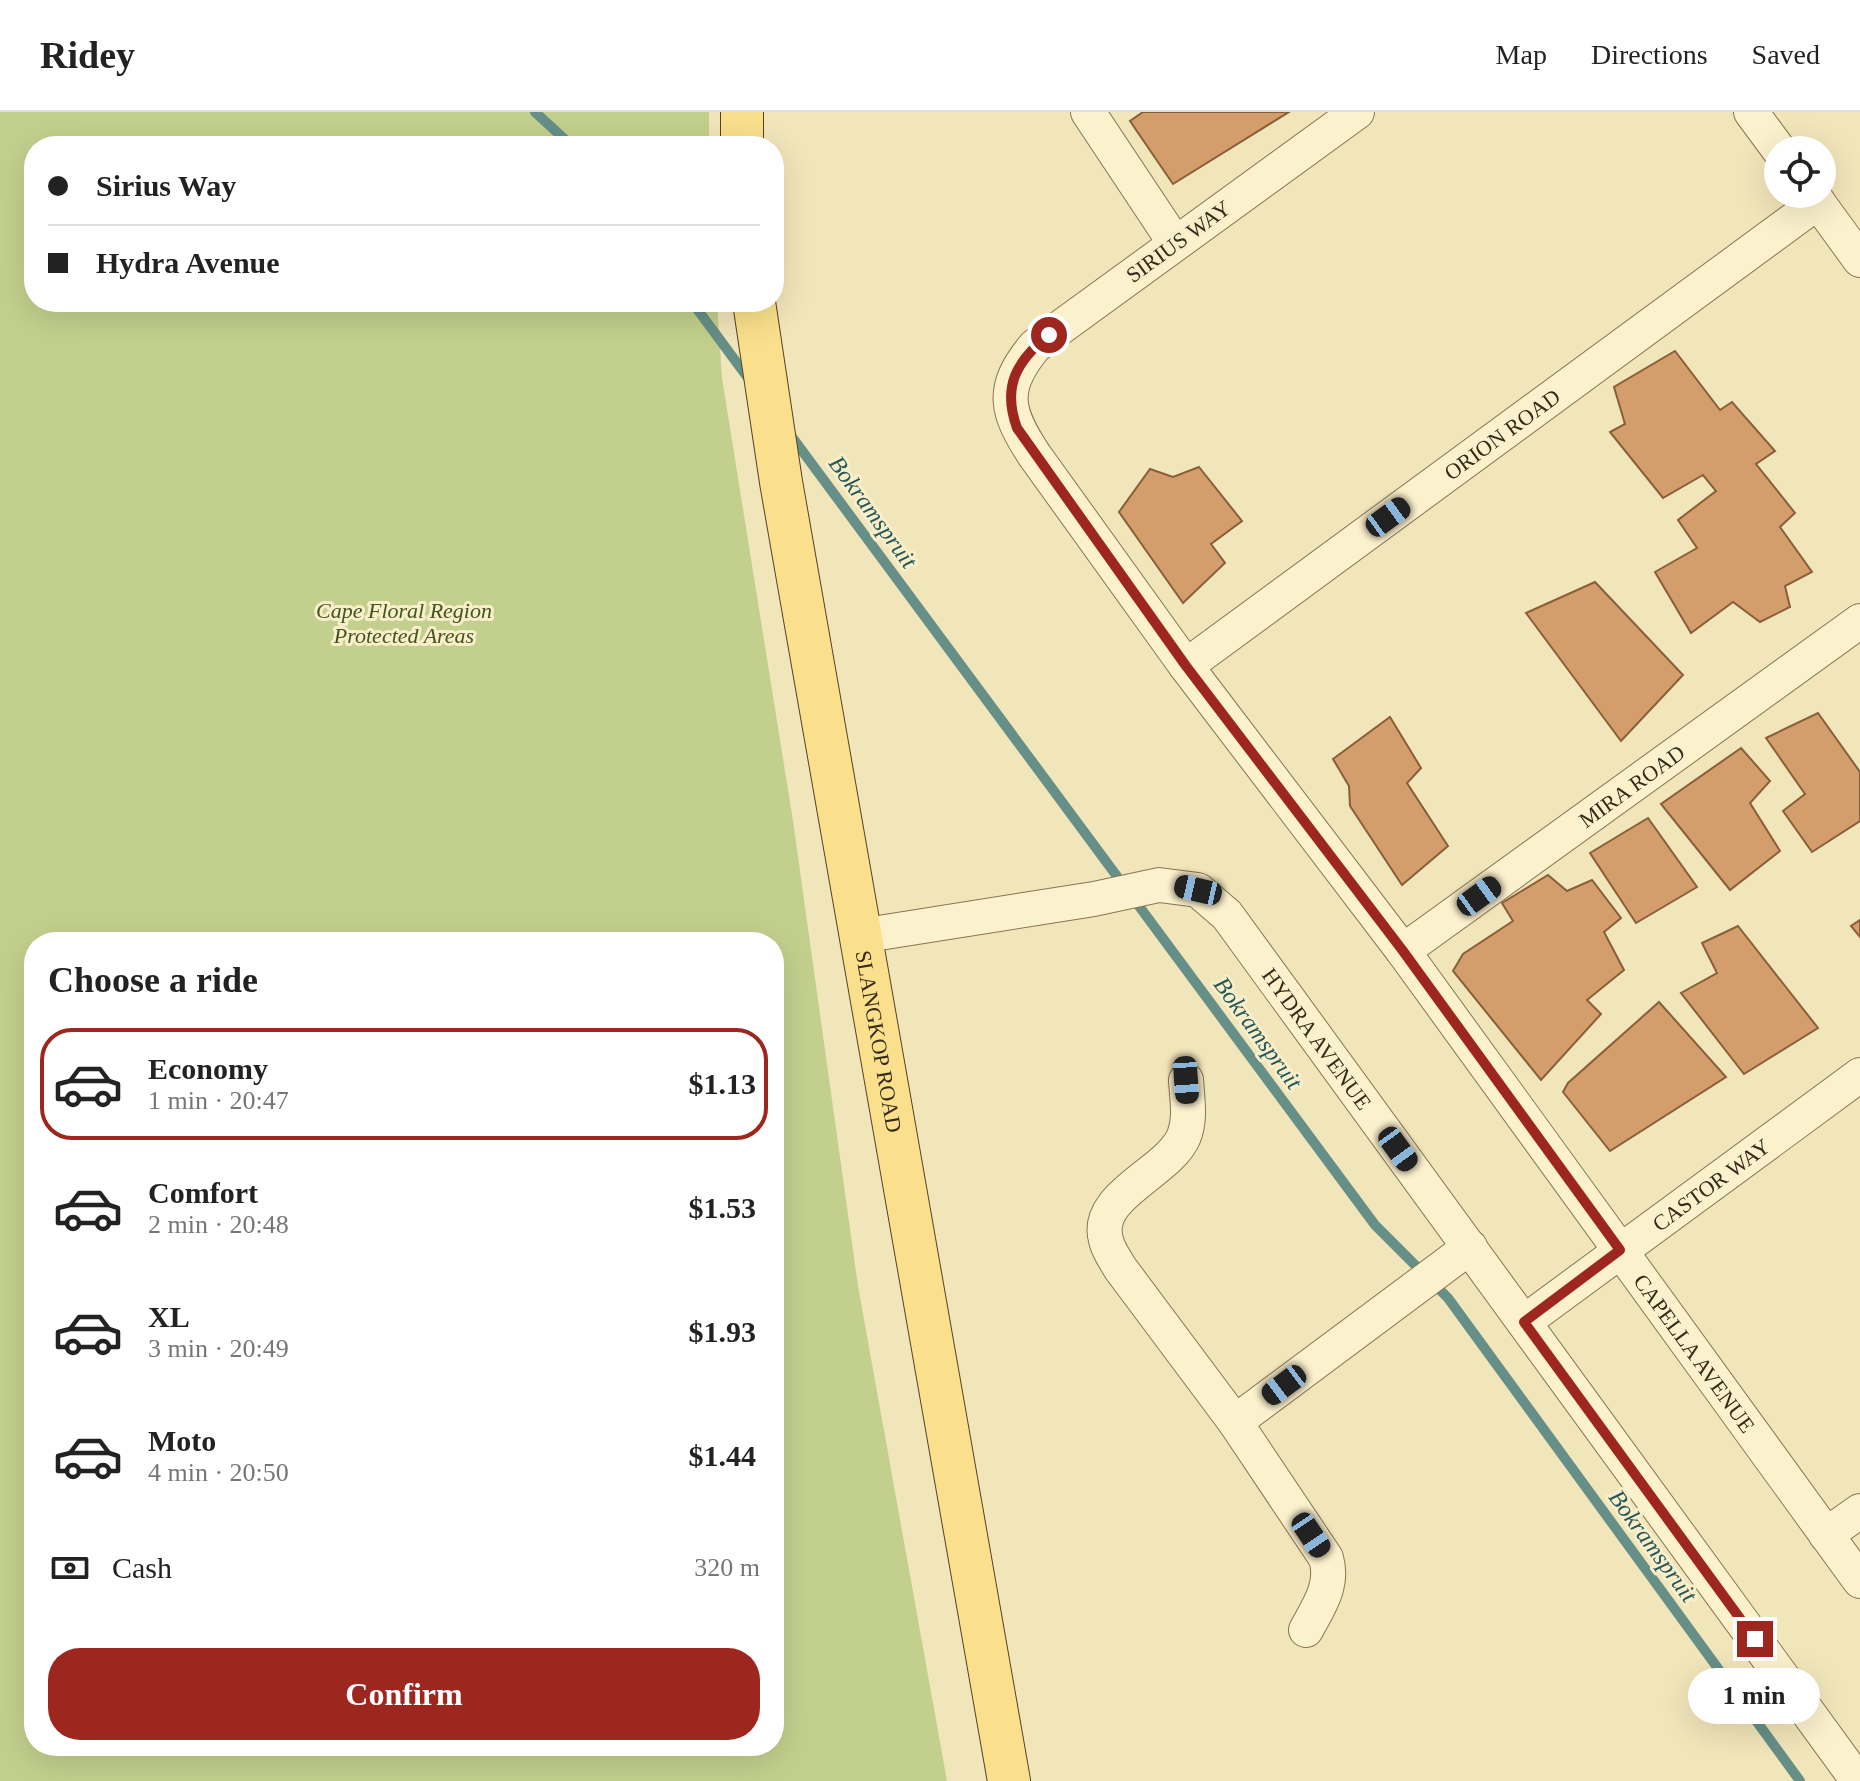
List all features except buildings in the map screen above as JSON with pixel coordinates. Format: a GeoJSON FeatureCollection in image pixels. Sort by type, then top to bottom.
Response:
{"type":"FeatureCollection","features":[{"type":"Feature","properties":{"kind":"main road"},"geometry":{"type":"LineString","coordinates":[[742,112],[742,136]]}},
{"type":"Feature","properties":{"kind":"main road","name":"SLANGKOP ROAD"},"geometry":{"type":"LineString","coordinates":[[755,312],[781,482],[1009,1781]]}},
{"type":"Feature","properties":{"kind":"street"},"geometry":{"type":"LineString","coordinates":[[1088,112],[1175,243]]}},
{"type":"Feature","properties":{"kind":"street","name":"SIRIUS WAY"},"geometry":{"type":"LineString","coordinates":[[1012,383],[1024,359],[1035,346],[1357,112]]}},
{"type":"Feature","properties":{"kind":"street"},"geometry":{"type":"LineString","coordinates":[[1751,112],[1769,136]]}},
{"type":"Feature","properties":{"kind":"street","name":"ORION ROAD"},"geometry":{"type":"LineString","coordinates":[[1186,666],[1802,208]]}},
{"type":"Feature","properties":{"kind":"street"},"geometry":{"type":"LineString","coordinates":[[1822,208],[1860,260]]}},
{"type":"Feature","properties":{"kind":"street","name":"CAPELLA AVENUE"},"geometry":{"type":"LineString","coordinates":[[1012,383],[1009,396],[1017,428],[1186,666],[1403,951],[1860,1581]]}},
{"type":"Feature","properties":{"kind":"street","name":"MIRA ROAD"},"geometry":{"type":"LineString","coordinates":[[1403,951],[1860,621]]}},
{"type":"Feature","properties":{"kind":"street","name":"HYDRA AVENUE"},"geometry":{"type":"LineString","coordinates":[[860,936],[1094,899],[1159,885],[1198,890],[1227,915],[1458,1256],[1524,1322],[1858,1781]]}},
{"type":"Feature","properties":{"kind":"street","name":"CASTOR WAY"},"geometry":{"type":"LineString","coordinates":[[1524,1322],[1860,1075]]}},
{"type":"Feature","properties":{"kind":"street"},"geometry":{"type":"LineString","coordinates":[[1186,1080],[1189,1116],[1184,1136],[1174,1152],[1119,1199],[1107,1214],[1104,1229],[1106,1243],[1120,1268],[1235,1422],[1326,1558],[1330,1573],[1326,1593],[1306,1630]]}},
{"type":"Feature","properties":{"kind":"street"},"geometry":{"type":"LineString","coordinates":[[1235,1422],[1458,1256]]}},
{"type":"Feature","properties":{"kind":"street"},"geometry":{"type":"LineString","coordinates":[[1826,1535],[1860,1511]]}},
{"type":"Feature","properties":{"kind":"green space","name":"Cape Floral Region Protected Areas"},"geometry":{"type":"Polygon","coordinates":[[[0,112],[709,112],[709,136],[24,136],[24,312],[718,312],[722,378],[793,821],[858,1286],[947,1781],[0,1781],[0,112]]]}},
{"type":"Feature","properties":{"kind":"waterway","name":"Bokramspruit"},"geometry":{"type":"LineString","coordinates":[[535,112],[561,136]]}},
{"type":"Feature","properties":{"kind":"waterway","name":"Bokramspruit"},"geometry":{"type":"LineString","coordinates":[[699,312],[751,382]]}},
{"type":"Feature","properties":{"kind":"waterway","name":"Bokramspruit"},"geometry":{"type":"LineString","coordinates":[[789,433],[1375,1225],[1448,1298],[1800,1781]]}},
{"type":"Feature","properties":{"kind":"route"},"geometry":{"type":"LineString","coordinates":[[1049,335],[1024,359],[1012,383],[1009,396],[1017,428],[1186,666],[1403,951],[1620,1250],[1524,1322],[1755,1639]]}}]}
